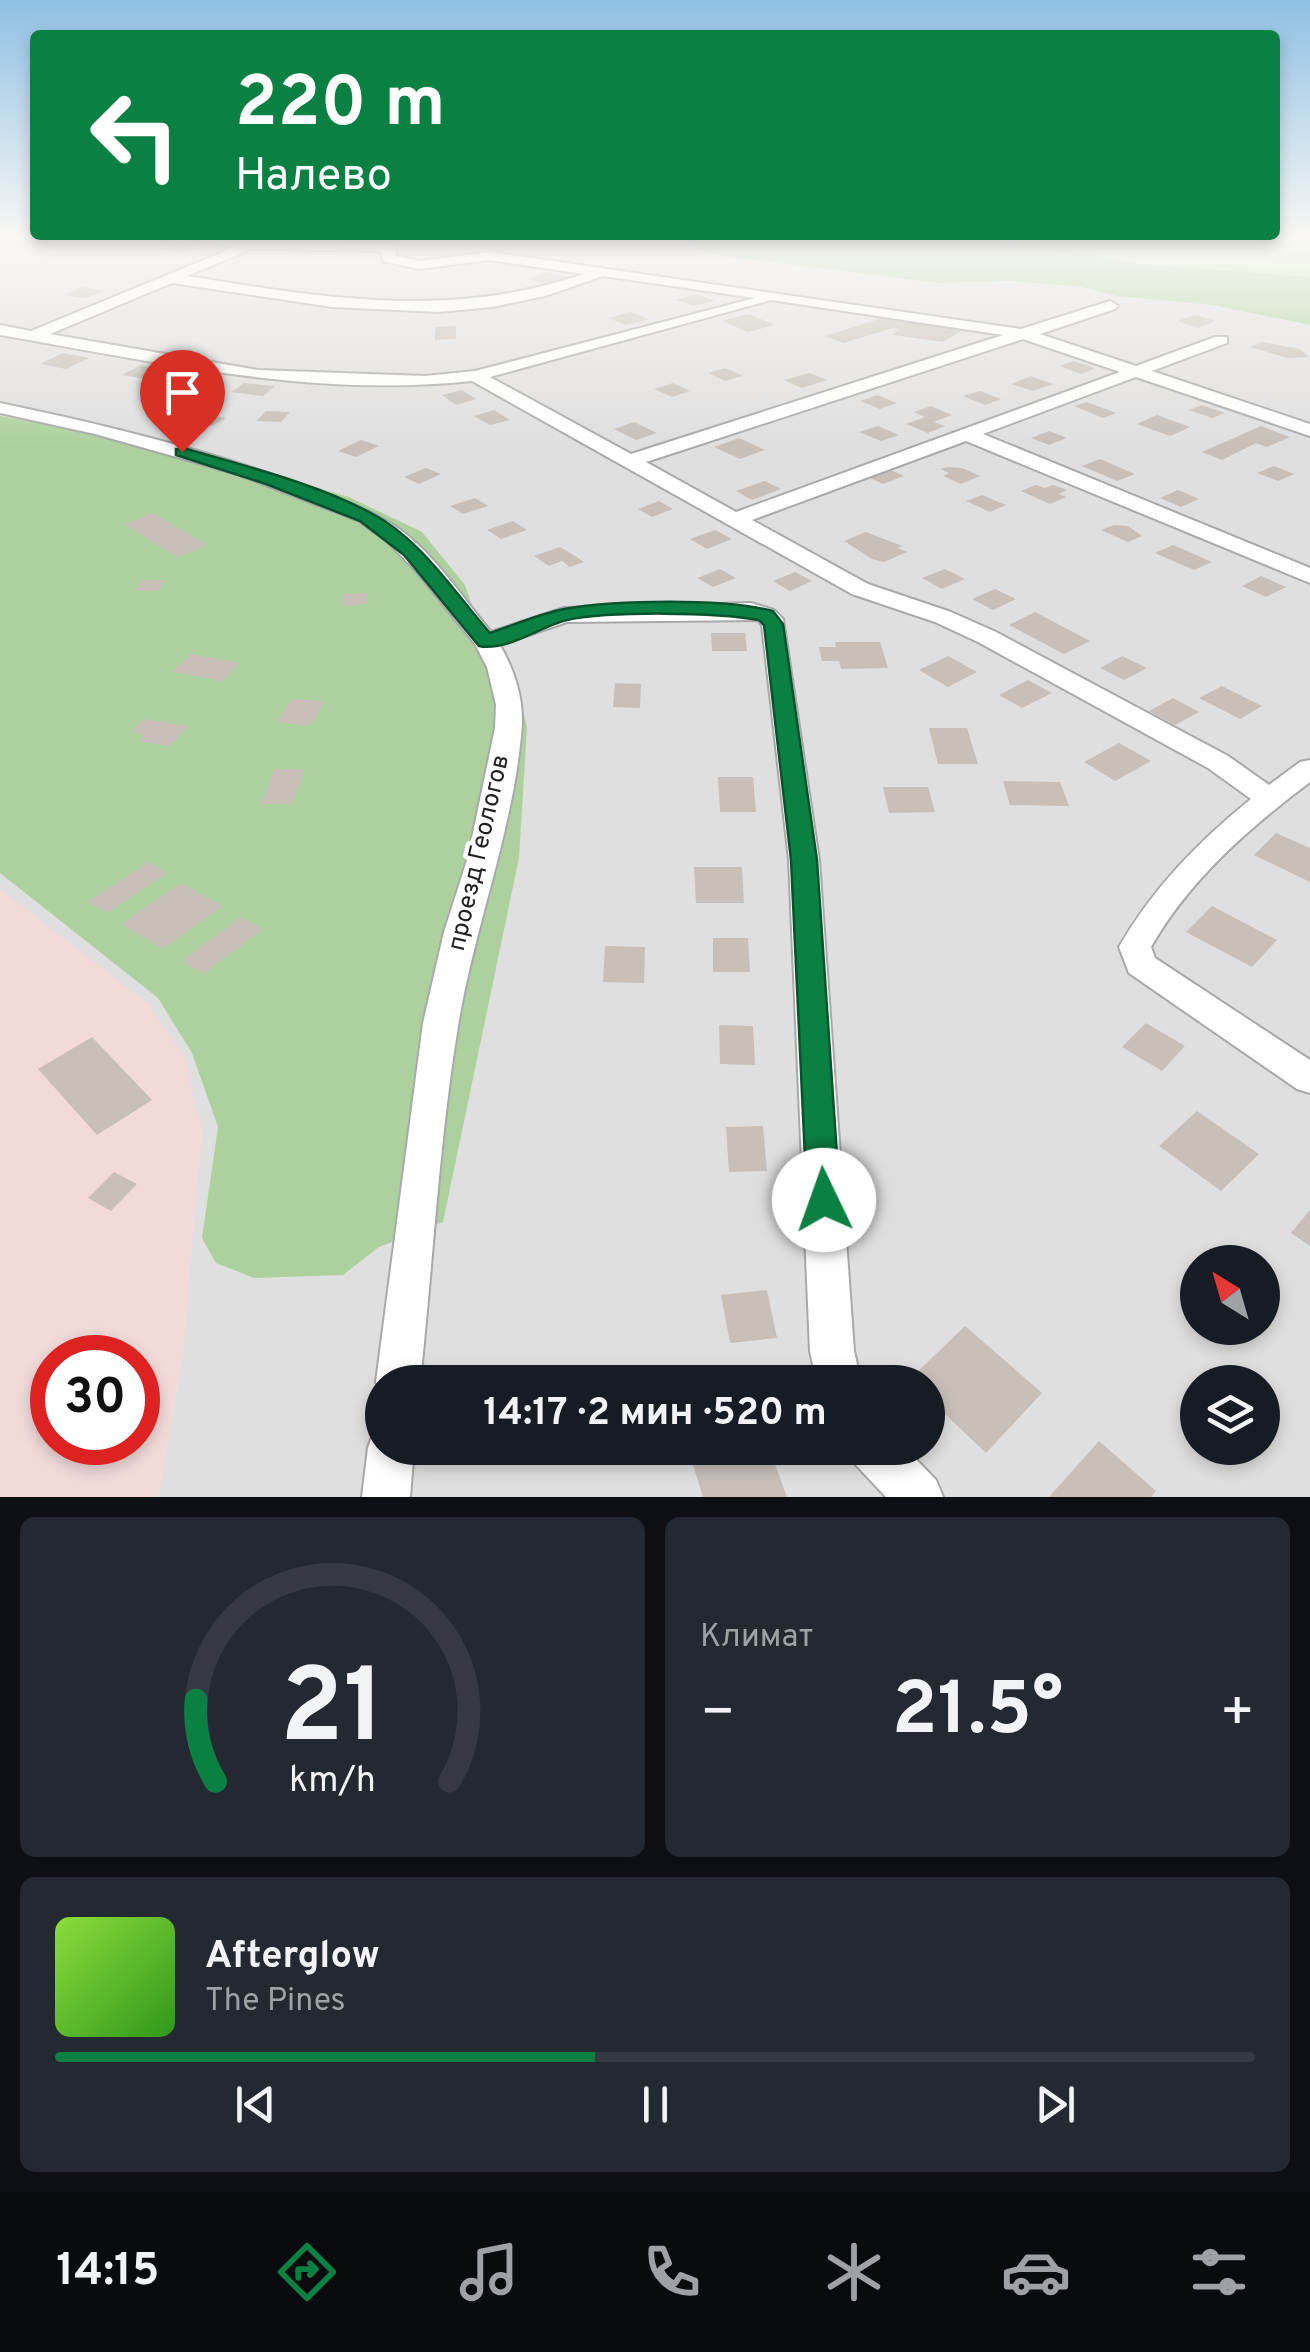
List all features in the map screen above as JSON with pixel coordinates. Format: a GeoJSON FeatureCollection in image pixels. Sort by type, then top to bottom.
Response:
{"type":"FeatureCollection","features":[{"type":"Feature","properties":{"kind":"street"},"geometry":{"type":"LineString","coordinates":[[0,350],[106,305]]}},
{"type":"Feature","properties":{"kind":"street"},"geometry":{"type":"LineString","coordinates":[[346,305],[419,309],[459,305]]}},
{"type":"Feature","properties":{"kind":"street"},"geometry":{"type":"LineString","coordinates":[[0,330],[258,375],[381,382],[475,376],[746,305]]}},
{"type":"Feature","properties":{"kind":"street"},"geometry":{"type":"LineString","coordinates":[[828,305],[1021,334],[1310,430]]}},
{"type":"Feature","properties":{"kind":"street"},"geometry":{"type":"LineString","coordinates":[[630,460],[1110,306]]}},
{"type":"Feature","properties":{"kind":"street"},"geometry":{"type":"LineString","coordinates":[[736,518],[1222,340]]}},
{"type":"Feature","properties":{"kind":"street"},"geometry":{"type":"LineString","coordinates":[[475,376],[860,588],[987,637],[1218,762],[1269,798]]}},
{"type":"Feature","properties":{"kind":"street","name":"проезд Геологов"},"geometry":{"type":"LineString","coordinates":[[0,408],[98,429],[244,470],[366,517],[415,557],[486,642],[505,682],[508,728],[483,857],[460,932],[440,1023],[400,1365]]}},
{"type":"Feature","properties":{"kind":"street"},"geometry":{"type":"LineString","coordinates":[[1290,423],[1310,414]]}},
{"type":"Feature","properties":{"kind":"street"},"geometry":{"type":"LineString","coordinates":[[966,434],[1310,576]]}},
{"type":"Feature","properties":{"kind":"street"},"geometry":{"type":"LineString","coordinates":[[486,642],[564,615],[591,612],[751,610],[766,615],[774,624],[804,860],[836,1365]]}},
{"type":"Feature","properties":{"kind":"street"},"geometry":{"type":"LineString","coordinates":[[1310,768],[1269,798],[1150,916],[1134,947],[1141,965],[1310,1080]]}},
{"type":"Feature","properties":{"kind":"street"},"geometry":{"type":"LineString","coordinates":[[386,1497],[389,1465]]}},
{"type":"Feature","properties":{"kind":"street"},"geometry":{"type":"LineString","coordinates":[[890,1465],[919,1497]]}},
{"type":"Feature","properties":{"kind":"shaded area"},"geometry":{"type":"Polygon","coordinates":[[[0,305],[1211,305],[1310,325],[1310,1497],[0,1497],[0,305]]]}},
{"type":"Feature","properties":{"kind":"shaded area"},"geometry":{"type":"Polygon","coordinates":[[[0,889],[147,1003],[185,1058],[202,1131],[183,1355],[159,1497],[0,1497],[0,889]]]}},
{"type":"Feature","properties":{"kind":"green space"},"geometry":{"type":"Polygon","coordinates":[[[1212,305],[1310,305],[1310,325],[1212,305]]]}},
{"type":"Feature","properties":{"kind":"green space"},"geometry":{"type":"Polygon","coordinates":[[[0,416],[163,442],[349,497],[422,532],[465,585],[474,612],[511,664],[527,727],[519,858],[443,1222],[379,1247],[343,1275],[254,1278],[216,1263],[202,1238],[218,1127],[192,1053],[158,998],[0,873],[0,416]]]}},
{"type":"Feature","properties":{"kind":"building"},"geometry":{"type":"Polygon","coordinates":[[[631,312],[649,319],[626,325],[608,318],[631,312]]]}},
{"type":"Feature","properties":{"kind":"building"},"geometry":{"type":"Polygon","coordinates":[[[748,314],[775,325],[748,332],[722,321],[748,314]]]}},
{"type":"Feature","properties":{"kind":"building"},"geometry":{"type":"Polygon","coordinates":[[[1195,315],[1216,321],[1198,328],[1177,321],[1195,315]]]}},
{"type":"Feature","properties":{"kind":"building"},"geometry":{"type":"Polygon","coordinates":[[[882,318],[963,330],[943,342],[893,335],[899,329],[893,328],[843,343],[825,336],[882,318]]]}},
{"type":"Feature","properties":{"kind":"building"},"geometry":{"type":"Polygon","coordinates":[[[456,326],[456,339],[435,340],[435,327],[456,326]]]}},
{"type":"Feature","properties":{"kind":"building"},"geometry":{"type":"Polygon","coordinates":[[[1262,342],[1300,349],[1309,357],[1288,358],[1250,347],[1262,342]]]}},
{"type":"Feature","properties":{"kind":"building"},"geometry":{"type":"Polygon","coordinates":[[[63,353],[89,358],[66,369],[40,364],[63,353]]]}},
{"type":"Feature","properties":{"kind":"building"},"geometry":{"type":"Polygon","coordinates":[[[1074,361],[1095,368],[1081,374],[1059,366],[1074,361]]]}},
{"type":"Feature","properties":{"kind":"building"},"geometry":{"type":"Polygon","coordinates":[[[141,365],[163,369],[145,379],[122,375],[141,365]]]}},
{"type":"Feature","properties":{"kind":"building"},"geometry":{"type":"Polygon","coordinates":[[[725,368],[743,376],[725,381],[708,373],[725,368]]]}},
{"type":"Feature","properties":{"kind":"building"},"geometry":{"type":"Polygon","coordinates":[[[809,373],[827,380],[802,388],[784,380],[809,373]]]}},
{"type":"Feature","properties":{"kind":"building"},"geometry":{"type":"Polygon","coordinates":[[[1031,376],[1053,384],[1033,391],[1011,384],[1031,376]]]}},
{"type":"Feature","properties":{"kind":"building"},"geometry":{"type":"Polygon","coordinates":[[[244,383],[275,386],[263,396],[231,392],[244,383]]]}},
{"type":"Feature","properties":{"kind":"building"},"geometry":{"type":"Polygon","coordinates":[[[673,383],[690,391],[672,397],[654,389],[673,383]]]}},
{"type":"Feature","properties":{"kind":"building"},"geometry":{"type":"Polygon","coordinates":[[[462,390],[476,399],[456,405],[442,395],[462,390]]]}},
{"type":"Feature","properties":{"kind":"building"},"geometry":{"type":"Polygon","coordinates":[[[980,391],[1001,399],[985,405],[963,396],[980,391]]]}},
{"type":"Feature","properties":{"kind":"building"},"geometry":{"type":"Polygon","coordinates":[[[877,395],[897,403],[880,409],[860,401],[877,395]]]}},
{"type":"Feature","properties":{"kind":"building"},"geometry":{"type":"Polygon","coordinates":[[[185,397],[207,401],[182,415],[160,411],[185,397]]]}},
{"type":"Feature","properties":{"kind":"building"},"geometry":{"type":"Polygon","coordinates":[[[1087,402],[1116,413],[1103,418],[1074,406],[1087,402]]]}},
{"type":"Feature","properties":{"kind":"building"},"geometry":{"type":"Polygon","coordinates":[[[1202,405],[1225,413],[1212,418],[1189,410],[1202,405]]]}},
{"type":"Feature","properties":{"kind":"building"},"geometry":{"type":"Polygon","coordinates":[[[931,406],[952,415],[934,422],[945,426],[928,433],[906,424],[925,417],[914,412],[931,406]]]}},
{"type":"Feature","properties":{"kind":"building"},"geometry":{"type":"Polygon","coordinates":[[[494,410],[510,420],[490,425],[474,416],[494,410]]]}},
{"type":"Feature","properties":{"kind":"building"},"geometry":{"type":"Polygon","coordinates":[[[266,411],[290,412],[281,422],[256,421],[266,411]]]}},
{"type":"Feature","properties":{"kind":"building"},"geometry":{"type":"Polygon","coordinates":[[[202,413],[226,418],[212,426],[187,422],[202,413]]]}},
{"type":"Feature","properties":{"kind":"building"},"geometry":{"type":"Polygon","coordinates":[[[1157,415],[1190,427],[1170,436],[1137,424],[1157,415]]]}},
{"type":"Feature","properties":{"kind":"building"},"geometry":{"type":"Polygon","coordinates":[[[634,422],[657,433],[636,440],[614,429],[634,422]]]}},
{"type":"Feature","properties":{"kind":"building"},"geometry":{"type":"Polygon","coordinates":[[[878,426],[899,435],[881,441],[859,432],[878,426]]]}},
{"type":"Feature","properties":{"kind":"building"},"geometry":{"type":"Polygon","coordinates":[[[1261,426],[1290,437],[1267,447],[1256,443],[1222,460],[1202,452],[1261,426]]]}},
{"type":"Feature","properties":{"kind":"building"},"geometry":{"type":"Polygon","coordinates":[[[1049,431],[1067,438],[1049,445],[1031,438],[1049,431]]]}},
{"type":"Feature","properties":{"kind":"building"},"geometry":{"type":"Polygon","coordinates":[[[739,438],[765,450],[740,459],[714,447],[739,438]]]}},
{"type":"Feature","properties":{"kind":"building"},"geometry":{"type":"Polygon","coordinates":[[[361,440],[379,446],[356,457],[338,451],[361,440]]]}},
{"type":"Feature","properties":{"kind":"building"},"geometry":{"type":"Polygon","coordinates":[[[1100,459],[1135,474],[1117,481],[1082,466],[1100,459]]]}},
{"type":"Feature","properties":{"kind":"building"},"geometry":{"type":"Polygon","coordinates":[[[1274,466],[1294,474],[1278,481],[1257,473],[1274,466]]]}},
{"type":"Feature","properties":{"kind":"building"},"geometry":{"type":"Polygon","coordinates":[[[948,467],[980,476],[961,484],[943,476],[949,473],[940,469],[948,467]]]}},
{"type":"Feature","properties":{"kind":"building"},"geometry":{"type":"Polygon","coordinates":[[[426,468],[441,474],[419,484],[404,477],[426,468]]]}},
{"type":"Feature","properties":{"kind":"building"},"geometry":{"type":"Polygon","coordinates":[[[887,468],[904,476],[883,484],[866,476],[887,468]]]}},
{"type":"Feature","properties":{"kind":"building"},"geometry":{"type":"Polygon","coordinates":[[[765,481],[781,489],[752,500],[736,491],[765,481]]]}},
{"type":"Feature","properties":{"kind":"building"},"geometry":{"type":"Polygon","coordinates":[[[1036,485],[1067,490],[1059,494],[1066,497],[1050,504],[1021,491],[1036,485]]]}},
{"type":"Feature","properties":{"kind":"building"},"geometry":{"type":"Polygon","coordinates":[[[1178,490],[1199,499],[1181,507],[1160,498],[1178,490]]]}},
{"type":"Feature","properties":{"kind":"building"},"geometry":{"type":"Polygon","coordinates":[[[982,495],[1006,505],[990,512],[966,501],[982,495]]]}},
{"type":"Feature","properties":{"kind":"building"},"geometry":{"type":"Polygon","coordinates":[[[475,498],[488,506],[463,514],[450,506],[475,498]]]}},
{"type":"Feature","properties":{"kind":"building"},"geometry":{"type":"Polygon","coordinates":[[[659,501],[673,509],[652,517],[638,509],[659,501]]]}},
{"type":"Feature","properties":{"kind":"building"},"geometry":{"type":"Polygon","coordinates":[[[153,513],[207,545],[177,557],[124,524],[153,513]]]}},
{"type":"Feature","properties":{"kind":"building"},"geometry":{"type":"Polygon","coordinates":[[[513,521],[527,530],[501,539],[487,530],[513,521]]]}},
{"type":"Feature","properties":{"kind":"building"},"geometry":{"type":"Polygon","coordinates":[[[1114,525],[1128,526],[1142,536],[1128,542],[1101,530],[1114,525]]]}},
{"type":"Feature","properties":{"kind":"building"},"geometry":{"type":"Polygon","coordinates":[[[715,530],[732,539],[707,549],[690,539],[715,530]]]}},
{"type":"Feature","properties":{"kind":"building"},"geometry":{"type":"Polygon","coordinates":[[[866,532],[902,546],[898,548],[907,552],[884,562],[844,541],[866,532]]]}},
{"type":"Feature","properties":{"kind":"building"},"geometry":{"type":"Polygon","coordinates":[[[1173,545],[1212,562],[1194,570],[1155,553],[1173,545]]]}},
{"type":"Feature","properties":{"kind":"building"},"geometry":{"type":"Polygon","coordinates":[[[560,547],[584,562],[570,567],[562,561],[549,566],[534,556],[560,547]]]}},
{"type":"Feature","properties":{"kind":"building"},"geometry":{"type":"Polygon","coordinates":[[[720,569],[736,578],[713,587],[697,578],[720,569]]]}},
{"type":"Feature","properties":{"kind":"building"},"geometry":{"type":"Polygon","coordinates":[[[945,569],[965,579],[942,589],[922,578],[945,569]]]}},
{"type":"Feature","properties":{"kind":"building"},"geometry":{"type":"Polygon","coordinates":[[[795,572],[812,581],[790,591],[773,581],[795,572]]]}},
{"type":"Feature","properties":{"kind":"building"},"geometry":{"type":"Polygon","coordinates":[[[1261,576],[1286,587],[1266,597],[1242,586],[1261,576]]]}},
{"type":"Feature","properties":{"kind":"building"},"geometry":{"type":"Polygon","coordinates":[[[142,580],[165,580],[159,591],[135,591],[142,580]]]}},
{"type":"Feature","properties":{"kind":"building"},"geometry":{"type":"Polygon","coordinates":[[[995,589],[1016,599],[993,610],[972,599],[995,589]]]}},
{"type":"Feature","properties":{"kind":"building"},"geometry":{"type":"Polygon","coordinates":[[[368,593],[367,604],[342,606],[343,594],[368,593]]]}},
{"type":"Feature","properties":{"kind":"building"},"geometry":{"type":"Polygon","coordinates":[[[1035,612],[1090,641],[1064,654],[1009,625],[1035,612]]]}},
{"type":"Feature","properties":{"kind":"building"},"geometry":{"type":"Polygon","coordinates":[[[711,633],[745,633],[747,651],[712,651],[711,633]]]}},
{"type":"Feature","properties":{"kind":"building"},"geometry":{"type":"Polygon","coordinates":[[[835,642],[880,642],[888,668],[841,669],[839,661],[822,661],[819,647],[836,647],[835,642]]]}},
{"type":"Feature","properties":{"kind":"building"},"geometry":{"type":"Polygon","coordinates":[[[191,654],[240,663],[222,681],[172,672],[191,654]]]}},
{"type":"Feature","properties":{"kind":"building"},"geometry":{"type":"Polygon","coordinates":[[[948,656],[977,672],[948,687],[919,670],[948,656]]]}},
{"type":"Feature","properties":{"kind":"building"},"geometry":{"type":"Polygon","coordinates":[[[1122,656],[1147,668],[1124,680],[1100,668],[1122,656]]]}},
{"type":"Feature","properties":{"kind":"building"},"geometry":{"type":"Polygon","coordinates":[[[1028,680],[1052,693],[1022,708],[999,695],[1028,680]]]}},
{"type":"Feature","properties":{"kind":"building"},"geometry":{"type":"Polygon","coordinates":[[[615,683],[641,684],[640,708],[613,707],[615,683]]]}},
{"type":"Feature","properties":{"kind":"building"},"geometry":{"type":"Polygon","coordinates":[[[1222,686],[1262,706],[1240,719],[1199,698],[1222,686]]]}},
{"type":"Feature","properties":{"kind":"building"},"geometry":{"type":"Polygon","coordinates":[[[1173,698],[1199,712],[1175,725],[1149,711],[1173,698]]]}},
{"type":"Feature","properties":{"kind":"building"},"geometry":{"type":"Polygon","coordinates":[[[292,699],[325,701],[310,726],[276,722],[292,699]]]}},
{"type":"Feature","properties":{"kind":"building"},"geometry":{"type":"Polygon","coordinates":[[[143,719],[189,726],[170,746],[138,741],[145,734],[131,732],[143,719]]]}},
{"type":"Feature","properties":{"kind":"building"},"geometry":{"type":"Polygon","coordinates":[[[929,728],[967,728],[978,764],[938,764],[929,728]]]}},
{"type":"Feature","properties":{"kind":"building"},"geometry":{"type":"Polygon","coordinates":[[[1119,743],[1151,761],[1115,781],[1084,762],[1119,743]]]}},
{"type":"Feature","properties":{"kind":"building"},"geometry":{"type":"Polygon","coordinates":[[[274,769],[305,769],[292,804],[261,804],[274,769]]]}},
{"type":"Feature","properties":{"kind":"building"},"geometry":{"type":"Polygon","coordinates":[[[718,777],[753,777],[756,812],[720,812],[718,777]]]}},
{"type":"Feature","properties":{"kind":"building"},"geometry":{"type":"Polygon","coordinates":[[[1003,781],[1060,782],[1069,806],[1010,805],[1003,781]]]}},
{"type":"Feature","properties":{"kind":"building"},"geometry":{"type":"Polygon","coordinates":[[[883,787],[928,787],[935,812],[889,813],[883,787]]]}},
{"type":"Feature","properties":{"kind":"building"},"geometry":{"type":"Polygon","coordinates":[[[1276,833],[1310,848],[1310,882],[1254,855],[1276,833]]]}},
{"type":"Feature","properties":{"kind":"building"},"geometry":{"type":"Polygon","coordinates":[[[148,862],[167,873],[107,913],[88,902],[148,862]]]}},
{"type":"Feature","properties":{"kind":"building"},"geometry":{"type":"Polygon","coordinates":[[[694,867],[742,867],[744,903],[696,903],[694,867]]]}},
{"type":"Feature","properties":{"kind":"building"},"geometry":{"type":"Polygon","coordinates":[[[181,883],[223,906],[163,949],[121,924],[181,883]]]}},
{"type":"Feature","properties":{"kind":"building"},"geometry":{"type":"Polygon","coordinates":[[[1212,906],[1277,940],[1252,967],[1186,932],[1212,906]]]}},
{"type":"Feature","properties":{"kind":"building"},"geometry":{"type":"Polygon","coordinates":[[[241,917],[263,929],[203,974],[182,961],[241,917]]]}},
{"type":"Feature","properties":{"kind":"building"},"geometry":{"type":"Polygon","coordinates":[[[713,938],[748,938],[750,972],[713,972],[713,938]]]}},
{"type":"Feature","properties":{"kind":"building"},"geometry":{"type":"Polygon","coordinates":[[[605,946],[645,947],[644,983],[603,982],[605,946]]]}},
{"type":"Feature","properties":{"kind":"building"},"geometry":{"type":"Polygon","coordinates":[[[1146,1023],[1185,1046],[1162,1071],[1122,1047],[1146,1023]]]}},
{"type":"Feature","properties":{"kind":"building"},"geometry":{"type":"Polygon","coordinates":[[[719,1025],[753,1026],[755,1065],[720,1064],[719,1025]]]}},
{"type":"Feature","properties":{"kind":"building"},"geometry":{"type":"Polygon","coordinates":[[[92,1037],[152,1100],[97,1135],[38,1069],[92,1037]]]}},
{"type":"Feature","properties":{"kind":"building"},"geometry":{"type":"Polygon","coordinates":[[[1197,1111],[1259,1154],[1221,1191],[1159,1146],[1197,1111]]]}},
{"type":"Feature","properties":{"kind":"building"},"geometry":{"type":"Polygon","coordinates":[[[763,1126],[767,1171],[729,1172],[726,1127],[763,1126]]]}},
{"type":"Feature","properties":{"kind":"building"},"geometry":{"type":"Polygon","coordinates":[[[114,1172],[137,1184],[111,1211],[88,1198],[114,1172]]]}},
{"type":"Feature","properties":{"kind":"building"},"geometry":{"type":"Polygon","coordinates":[[[1310,1210],[1310,1246],[1291,1233],[1310,1210]]]}},
{"type":"Feature","properties":{"kind":"building"},"geometry":{"type":"Polygon","coordinates":[[[767,1290],[777,1338],[730,1343],[721,1295],[767,1290]]]}},
{"type":"Feature","properties":{"kind":"building"},"geometry":{"type":"Polygon","coordinates":[[[965,1326],[1042,1393],[986,1453],[945,1414],[945,1365],[925,1365],[965,1326]]]}},
{"type":"Feature","properties":{"kind":"building"},"geometry":{"type":"Polygon","coordinates":[[[1099,1441],[1156,1491],[1151,1497],[1049,1497],[1099,1441]]]}},
{"type":"Feature","properties":{"kind":"building"},"geometry":{"type":"Polygon","coordinates":[[[693,1465],[775,1465],[787,1497],[703,1497],[693,1465]]]}},
{"type":"Feature","properties":{"kind":"route"},"geometry":{"type":"LineString","coordinates":[[182,452],[244,470],[366,517],[410,552],[486,642],[564,615],[591,612],[730,608],[766,615],[774,624],[804,860],[824,1200]]}}]}
